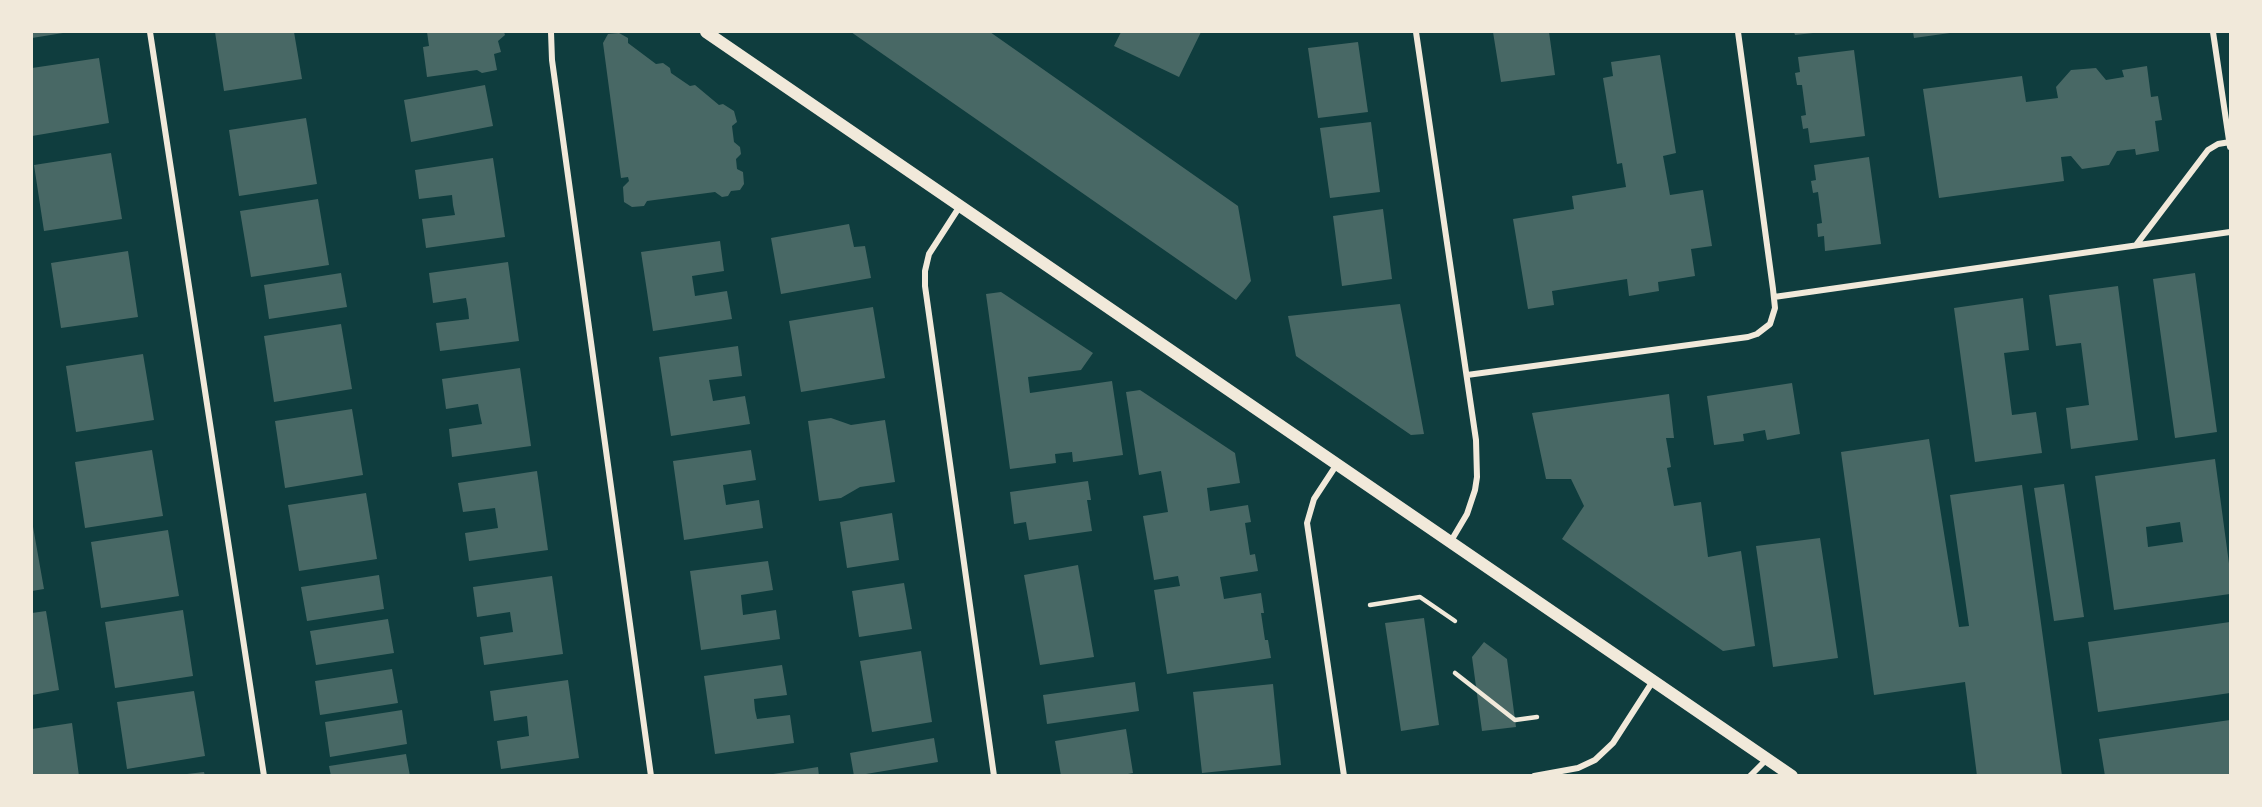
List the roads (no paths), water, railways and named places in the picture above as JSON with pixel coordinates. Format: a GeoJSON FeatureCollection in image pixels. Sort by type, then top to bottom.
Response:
{"type":"FeatureCollection","features":[{"type":"Feature","properties":{"kind":"main road"},"geometry":{"type":"LineString","coordinates":[[706,32],[1792,776]]}},
{"type":"Feature","properties":{"kind":"street"},"geometry":{"type":"LineString","coordinates":[[150,32],[264,776]]}},
{"type":"Feature","properties":{"kind":"street"},"geometry":{"type":"LineString","coordinates":[[551,32],[553,66],[651,776]]}},
{"type":"Feature","properties":{"kind":"street"},"geometry":{"type":"LineString","coordinates":[[1416,32],[1476,440],[1478,477],[1467,514],[1451,541]]}},
{"type":"Feature","properties":{"kind":"street"},"geometry":{"type":"LineString","coordinates":[[1467,375],[1748,337],[1757,334],[1770,324],[1774,297],[1756,153],[1737,32]]}},
{"type":"Feature","properties":{"kind":"street"},"geometry":{"type":"LineString","coordinates":[[2213,32],[2227,98],[2230,147]]}},
{"type":"Feature","properties":{"kind":"street"},"geometry":{"type":"LineString","coordinates":[[2136,245],[2208,150],[2218,144],[2230,142]]}},
{"type":"Feature","properties":{"kind":"street"},"geometry":{"type":"LineString","coordinates":[[961,205],[929,254],[925,271],[925,286],[994,776]]}},
{"type":"Feature","properties":{"kind":"street"},"geometry":{"type":"LineString","coordinates":[[1774,297],[2230,232]]}},
{"type":"Feature","properties":{"kind":"street"},"geometry":{"type":"LineString","coordinates":[[1338,463],[1314,499],[1307,523],[1344,776]]}},
{"type":"Feature","properties":{"kind":"street"},"geometry":{"type":"LineString","coordinates":[[1534,776],[1578,768],[1594,760],[1613,743],[1654,681]]}},
{"type":"Feature","properties":{"kind":"street"},"geometry":{"type":"LineString","coordinates":[[1750,776],[1767,759]]}},
{"type":"Feature","properties":{"kind":"lane"},"geometry":{"type":"LineString","coordinates":[[1370,605],[1420,597],[1455,621]]}},
{"type":"Feature","properties":{"kind":"lane"},"geometry":{"type":"LineString","coordinates":[[1455,673],[1515,720],[1537,717]]}}]}
